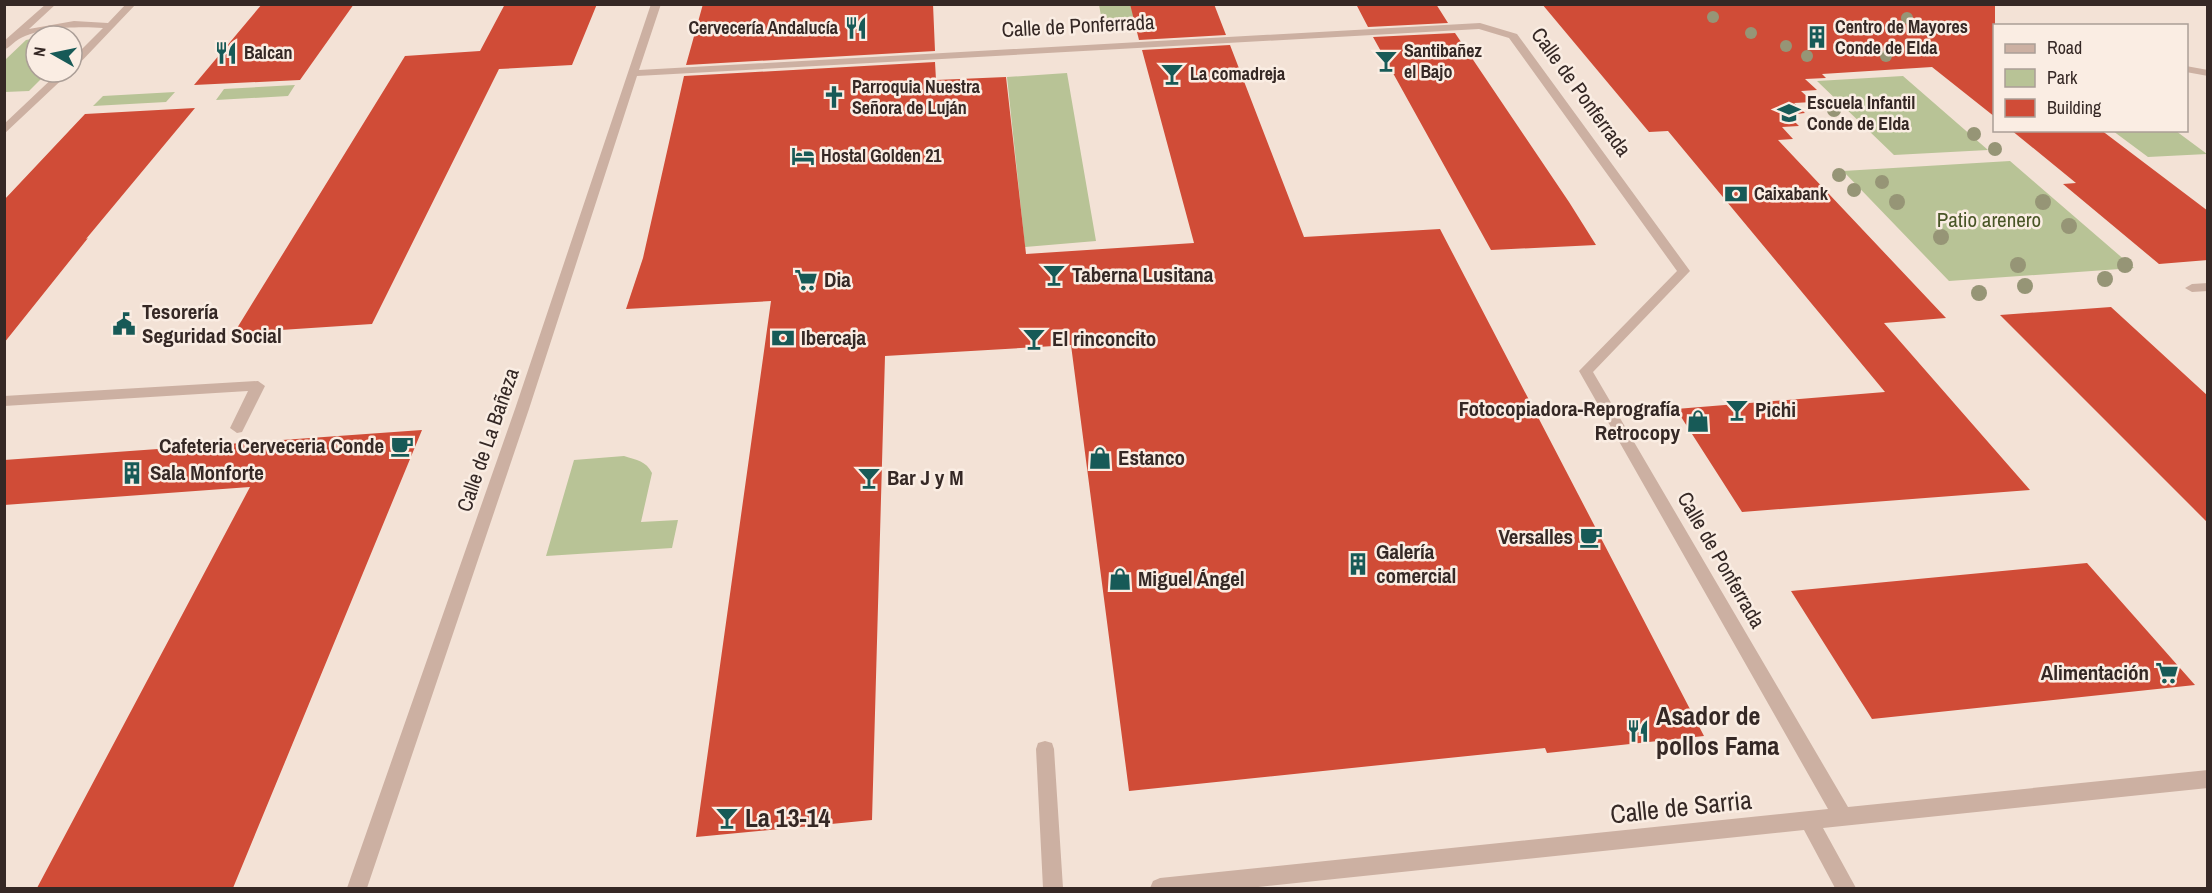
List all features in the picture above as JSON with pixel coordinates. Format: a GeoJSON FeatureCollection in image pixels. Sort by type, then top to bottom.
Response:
{"type":"FeatureCollection","features":[{"type":"Feature","properties":{"kind":"street"},"geometry":{"type":"LineString","coordinates":[[4,47],[52,4]]}},
{"type":"Feature","properties":{"kind":"street"},"geometry":{"type":"LineString","coordinates":[[84,53],[132,4]]}},
{"type":"Feature","properties":{"kind":"street","name":"Calle de La Bañeza"},"geometry":{"type":"LineString","coordinates":[[357,888],[522,410],[656,4]]}},
{"type":"Feature","properties":{"kind":"street"},"geometry":{"type":"LineString","coordinates":[[17,36],[64,23],[111,26]]}},
{"type":"Feature","properties":{"kind":"street","name":"Calle de Ponferrada"},"geometry":{"type":"LineString","coordinates":[[634,73],[1480,26],[1513,36],[1684,271],[1586,371],[1843,817]]}},
{"type":"Feature","properties":{"kind":"street"},"geometry":{"type":"LineString","coordinates":[[2188,69],[2208,73]]}},
{"type":"Feature","properties":{"kind":"street"},"geometry":{"type":"LineString","coordinates":[[4,131],[53,84]]}},
{"type":"Feature","properties":{"kind":"street"},"geometry":{"type":"LineString","coordinates":[[2192,288],[2208,287]]}},
{"type":"Feature","properties":{"kind":"street"},"geometry":{"type":"LineString","coordinates":[[4,401],[258,386],[237,428]]}},
{"type":"Feature","properties":{"kind":"street"},"geometry":{"type":"LineString","coordinates":[[1045,748],[1053,888]]}},
{"type":"Feature","properties":{"kind":"street","name":"Calle de Sarria"},"geometry":{"type":"LineString","coordinates":[[1160,888],[2208,779]]}},
{"type":"Feature","properties":{"kind":"street"},"geometry":{"type":"LineString","coordinates":[[1809,821],[1846,888]]}},
{"type":"Feature","properties":{"kind":"green space"},"geometry":{"type":"Polygon","coordinates":[[[1099,5],[1160,5],[1166,23],[1103,26],[1099,5]]]}},
{"type":"Feature","properties":{"kind":"green space"},"geometry":{"type":"Polygon","coordinates":[[[24,42],[24,84],[36,84],[29,91],[5,92],[5,60],[24,42]]]}},
{"type":"Feature","properties":{"kind":"green space"},"geometry":{"type":"Polygon","coordinates":[[[1067,73],[1096,241],[1025,247],[1007,77],[1067,73]]]}},
{"type":"Feature","properties":{"kind":"green space","name":"Patio arenero"},"geometry":{"type":"Polygon","coordinates":[[[1903,76],[1988,150],[1894,155],[1817,81],[1903,76]]]}},
{"type":"Feature","properties":{"kind":"green space"},"geometry":{"type":"Polygon","coordinates":[[[295,85],[288,96],[216,100],[224,89],[295,85]]]}},
{"type":"Feature","properties":{"kind":"green space"},"geometry":{"type":"Polygon","coordinates":[[[175,92],[166,102],[93,106],[103,96],[175,92]]]}},
{"type":"Feature","properties":{"kind":"green space"},"geometry":{"type":"Polygon","coordinates":[[[2114,132],[2177,132],[2207,154],[2148,157],[2114,132]]]}},
{"type":"Feature","properties":{"kind":"green space","name":"Patio arenero"},"geometry":{"type":"Polygon","coordinates":[[[2010,161],[2134,268],[1949,281],[1843,171],[2010,161]]]}},
{"type":"Feature","properties":{"kind":"green space"},"geometry":{"type":"Polygon","coordinates":[[[624,456],[644,463],[652,473],[641,522],[678,520],[672,548],[546,556],[574,460],[624,456]]]}},
{"type":"Feature","properties":{"kind":"building"},"geometry":{"type":"Polygon","coordinates":[[[262,4],[354,4],[300,80],[194,85],[262,4]]]}},
{"type":"Feature","properties":{"kind":"building"},"geometry":{"type":"Polygon","coordinates":[[[505,4],[597,4],[572,65],[499,69],[372,324],[234,333],[405,56],[480,51],[505,4]]]}},
{"type":"Feature","properties":{"kind":"building"},"geometry":{"type":"Polygon","coordinates":[[[703,4],[933,4],[935,51],[686,65],[703,4]]]}},
{"type":"Feature","properties":{"kind":"building"},"geometry":{"type":"Polygon","coordinates":[[[1130,4],[1214,4],[1226,35],[1139,40],[1130,4]]]}},
{"type":"Feature","properties":{"kind":"building"},"geometry":{"type":"Polygon","coordinates":[[[1356,4],[1436,4],[1448,23],[1368,27],[1356,4]]]}},
{"type":"Feature","properties":{"kind":"building"},"geometry":{"type":"Polygon","coordinates":[[[1542,4],[1995,4],[1993,115],[1932,67],[1822,74],[1826,78],[1805,79],[1817,90],[1801,91],[1813,102],[1794,103],[1805,113],[1788,115],[1799,126],[1782,127],[1793,139],[1778,140],[1946,318],[1884,323],[2030,490],[1742,512],[1676,409],[1885,392],[1668,131],[1649,132],[1542,4]]]}},
{"type":"Feature","properties":{"kind":"building"},"geometry":{"type":"Polygon","coordinates":[[[1455,33],[1596,245],[1491,250],[1373,37],[1455,33]]]}},
{"type":"Feature","properties":{"kind":"building"},"geometry":{"type":"Polygon","coordinates":[[[1230,45],[1304,237],[1440,229],[1704,736],[1547,753],[1545,748],[1129,791],[1071,345],[885,356],[872,820],[696,837],[771,301],[626,309],[643,258],[684,76],[935,62],[936,80],[1006,77],[1026,254],[1194,243],[1142,50],[1230,45]]]}},
{"type":"Feature","properties":{"kind":"building"},"geometry":{"type":"Polygon","coordinates":[[[195,108],[86,239],[88,238],[4,343],[4,200],[85,114],[195,108]]]}},
{"type":"Feature","properties":{"kind":"building"},"geometry":{"type":"Polygon","coordinates":[[[2013,132],[2104,132],[2208,211],[2208,260],[2159,264],[2063,184],[2076,183],[2013,132]]]}},
{"type":"Feature","properties":{"kind":"building"},"geometry":{"type":"Polygon","coordinates":[[[2111,307],[2208,396],[2208,523],[2000,315],[2111,307]]]}},
{"type":"Feature","properties":{"kind":"building"},"geometry":{"type":"Polygon","coordinates":[[[422,430],[233,888],[37,888],[250,487],[4,505],[4,460],[422,430]]]}},
{"type":"Feature","properties":{"kind":"building"},"geometry":{"type":"Polygon","coordinates":[[[2087,563],[2195,685],[1872,719],[1791,591],[2087,563]]]}},
{"type":"Feature","properties":{"kind":"place","name":"Cervecería Andalucía"},"geometry":{"type":"Point","coordinates":[856,28]}},
{"type":"Feature","properties":{"kind":"place","name":"Centro de Mayores Conde de Elda"},"geometry":{"type":"Point","coordinates":[1817,37]}},
{"type":"Feature","properties":{"kind":"place","name":"Balcan"},"geometry":{"type":"Point","coordinates":[226,53]}},
{"type":"Feature","properties":{"kind":"place","name":"Santibañez el Bajo"},"geometry":{"type":"Point","coordinates":[1386,61]}},
{"type":"Feature","properties":{"kind":"place","name":"La comadreja"},"geometry":{"type":"Point","coordinates":[1172,74]}},
{"type":"Feature","properties":{"kind":"place","name":"Parroquia Nuestra Señora de Luján"},"geometry":{"type":"Point","coordinates":[834,97]}},
{"type":"Feature","properties":{"kind":"place","name":"Escuela Infantil Conde de Elda"},"geometry":{"type":"Point","coordinates":[1789,113]}},
{"type":"Feature","properties":{"kind":"place","name":"Hostal Golden 21"},"geometry":{"type":"Point","coordinates":[803,156]}},
{"type":"Feature","properties":{"kind":"place","name":"Caixabank"},"geometry":{"type":"Point","coordinates":[1736,194]}},
{"type":"Feature","properties":{"kind":"place","name":"Taberna Lusitana"},"geometry":{"type":"Point","coordinates":[1054,275]}},
{"type":"Feature","properties":{"kind":"place","name":"Dia"},"geometry":{"type":"Point","coordinates":[806,280]}},
{"type":"Feature","properties":{"kind":"place","name":"Tesorería Seguridad Social"},"geometry":{"type":"Point","coordinates":[124,324]}},
{"type":"Feature","properties":{"kind":"place","name":"Ibercaja"},"geometry":{"type":"Point","coordinates":[783,338]}},
{"type":"Feature","properties":{"kind":"place","name":"El rinconcito"},"geometry":{"type":"Point","coordinates":[1034,339]}},
{"type":"Feature","properties":{"kind":"place","name":"Pichi"},"geometry":{"type":"Point","coordinates":[1737,410]}},
{"type":"Feature","properties":{"kind":"place","name":"Fotocopiadora-Reprografía Retrocopy"},"geometry":{"type":"Point","coordinates":[1698,421]}},
{"type":"Feature","properties":{"kind":"place","name":"Cafeteria Cerveceria Conde"},"geometry":{"type":"Point","coordinates":[402,446]}},
{"type":"Feature","properties":{"kind":"place","name":"Estanco"},"geometry":{"type":"Point","coordinates":[1100,458]}},
{"type":"Feature","properties":{"kind":"place","name":"Sala Monforte"},"geometry":{"type":"Point","coordinates":[132,473]}},
{"type":"Feature","properties":{"kind":"place","name":"Bar J y M"},"geometry":{"type":"Point","coordinates":[869,478]}},
{"type":"Feature","properties":{"kind":"place","name":"Versalles"},"geometry":{"type":"Point","coordinates":[1591,537]}},
{"type":"Feature","properties":{"kind":"place","name":"Galería comercial"},"geometry":{"type":"Point","coordinates":[1358,564]}},
{"type":"Feature","properties":{"kind":"place","name":"Miguel Ángel"},"geometry":{"type":"Point","coordinates":[1120,579]}},
{"type":"Feature","properties":{"kind":"place","name":"Alimentación"},"geometry":{"type":"Point","coordinates":[2167,673]}},
{"type":"Feature","properties":{"kind":"place","name":"Asador de pollos Fama"},"geometry":{"type":"Point","coordinates":[1638,731]}},
{"type":"Feature","properties":{"kind":"place","name":"La 13-14"},"geometry":{"type":"Point","coordinates":[727,818]}}]}
